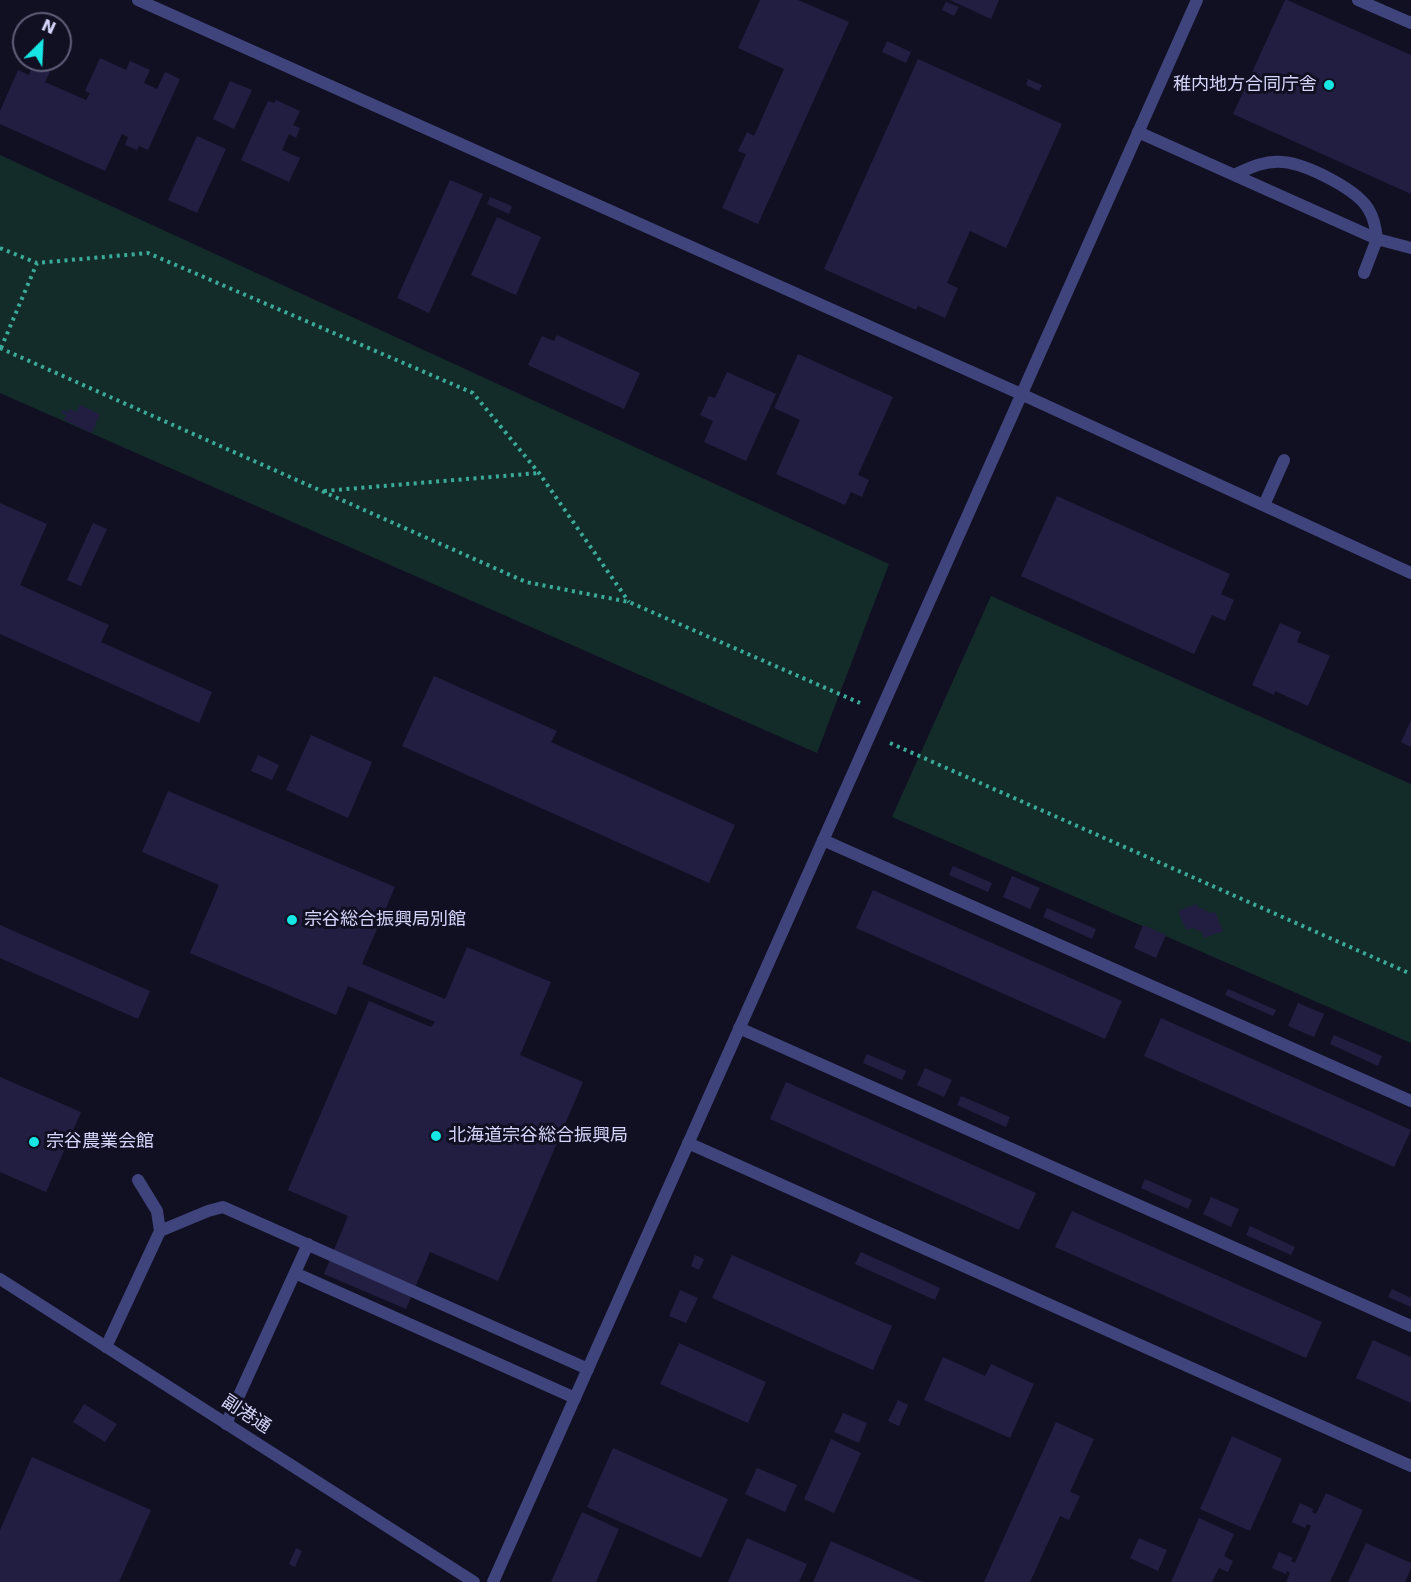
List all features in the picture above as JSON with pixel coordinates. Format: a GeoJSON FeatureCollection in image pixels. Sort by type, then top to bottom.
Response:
{"type":"FeatureCollection","features":[{"type":"Feature","properties":{"kind":"street"},"geometry":{"type":"LineString","coordinates":[[138,0],[1021,394],[1411,573]]}},
{"type":"Feature","properties":{"kind":"street"},"geometry":{"type":"LineString","coordinates":[[493,1582],[1197,0]]}},
{"type":"Feature","properties":{"kind":"street"},"geometry":{"type":"LineString","coordinates":[[1358,0],[1411,23]]}},
{"type":"Feature","properties":{"kind":"street"},"geometry":{"type":"LineString","coordinates":[[1138,132],[1377,239],[1411,248]]}},
{"type":"Feature","properties":{"kind":"street"},"geometry":{"type":"LineString","coordinates":[[1234,175],[1258,164],[1283,162],[1338,182],[1370,210],[1377,239],[1364,273]]}},
{"type":"Feature","properties":{"kind":"street"},"geometry":{"type":"LineString","coordinates":[[1264,505],[1284,460]]}},
{"type":"Feature","properties":{"kind":"street"},"geometry":{"type":"LineString","coordinates":[[823,840],[1411,1101]]}},
{"type":"Feature","properties":{"kind":"street"},"geometry":{"type":"LineString","coordinates":[[739,1028],[1411,1326]]}},
{"type":"Feature","properties":{"kind":"street"},"geometry":{"type":"LineString","coordinates":[[688,1143],[1411,1467]]}},
{"type":"Feature","properties":{"kind":"street"},"geometry":{"type":"LineString","coordinates":[[106,1347],[160,1231],[157,1211],[138,1180]]}},
{"type":"Feature","properties":{"kind":"street"},"geometry":{"type":"LineString","coordinates":[[160,1231],[223,1207],[588,1369]]}},
{"type":"Feature","properties":{"kind":"street"},"geometry":{"type":"LineString","coordinates":[[226,1424],[308,1244]]}},
{"type":"Feature","properties":{"kind":"street"},"geometry":{"type":"LineString","coordinates":[[295,1273],[575,1398]]}},
{"type":"Feature","properties":{"kind":"street","name":"副港通"},"geometry":{"type":"LineString","coordinates":[[0,1279],[474,1582]]}},
{"type":"Feature","properties":{"kind":"path"},"geometry":{"type":"LineString","coordinates":[[0,248],[37,263],[148,253],[473,393],[539,472],[628,602]]}},
{"type":"Feature","properties":{"kind":"path"},"geometry":{"type":"LineString","coordinates":[[37,263],[1,348],[526,582],[628,602],[880,712]]}},
{"type":"Feature","properties":{"kind":"path"},"geometry":{"type":"LineString","coordinates":[[323,492],[539,472]]}},
{"type":"Feature","properties":{"kind":"path"},"geometry":{"type":"LineString","coordinates":[[870,735],[1411,974]]}},
{"type":"Feature","properties":{"kind":"green space"},"geometry":{"type":"Polygon","coordinates":[[[0,155],[889,564],[817,753],[0,393],[0,155]]]}},
{"type":"Feature","properties":{"kind":"green space"},"geometry":{"type":"Polygon","coordinates":[[[991,596],[1411,784],[1411,1043],[892,817],[991,596]]]}},
{"type":"Feature","properties":{"kind":"building"},"geometry":{"type":"Polygon","coordinates":[[[760,0],[798,0],[849,22],[758,224],[722,208],[746,154],[738,151],[747,132],[754,136],[784,69],[738,48],[760,0]]]}},
{"type":"Feature","properties":{"kind":"building"},"geometry":{"type":"Polygon","coordinates":[[[950,0],[999,0],[991,19],[950,0]]]}},
{"type":"Feature","properties":{"kind":"building","name":"稚内地方合同庁舎"},"geometry":{"type":"Polygon","coordinates":[[[1285,0],[1411,55],[1411,194],[1233,114],[1285,0]]]}},
{"type":"Feature","properties":{"kind":"building"},"geometry":{"type":"Polygon","coordinates":[[[946,2],[959,7],[954,16],[942,10],[946,2]]]}},
{"type":"Feature","properties":{"kind":"building"},"geometry":{"type":"Polygon","coordinates":[[[887,41],[911,52],[906,63],[882,52],[887,41]]]}},
{"type":"Feature","properties":{"kind":"building"},"geometry":{"type":"Polygon","coordinates":[[[100,58],[126,70],[130,61],[150,70],[144,83],[157,89],[165,72],[180,79],[148,150],[139,146],[137,150],[125,145],[128,137],[122,134],[105,171],[0,124],[0,111],[17,72],[29,75],[30,72],[50,72],[45,82],[86,100],[90,93],[85,91],[100,58]]]}},
{"type":"Feature","properties":{"kind":"building"},"geometry":{"type":"Polygon","coordinates":[[[918,59],[1062,124],[1006,248],[970,231],[947,283],[958,288],[945,318],[918,306],[916,310],[824,269],[918,59]]]}},
{"type":"Feature","properties":{"kind":"building"},"geometry":{"type":"Polygon","coordinates":[[[1028,79],[1042,85],[1039,91],[1026,85],[1028,79]]]}},
{"type":"Feature","properties":{"kind":"building"},"geometry":{"type":"Polygon","coordinates":[[[230,81],[252,90],[234,129],[213,119],[230,81]]]}},
{"type":"Feature","properties":{"kind":"building"},"geometry":{"type":"Polygon","coordinates":[[[276,100],[300,111],[293,125],[300,128],[296,138],[289,134],[282,150],[300,158],[289,182],[241,160],[268,101],[274,103],[276,100]]]}},
{"type":"Feature","properties":{"kind":"building"},"geometry":{"type":"Polygon","coordinates":[[[197,136],[226,149],[197,213],[168,200],[197,136]]]}},
{"type":"Feature","properties":{"kind":"building"},"geometry":{"type":"Polygon","coordinates":[[[450,180],[483,194],[429,313],[397,298],[450,180]]]}},
{"type":"Feature","properties":{"kind":"building"},"geometry":{"type":"Polygon","coordinates":[[[490,197],[512,206],[509,214],[487,204],[490,197]]]}},
{"type":"Feature","properties":{"kind":"building"},"geometry":{"type":"Polygon","coordinates":[[[497,217],[541,237],[516,295],[471,275],[497,217]]]}},
{"type":"Feature","properties":{"kind":"building"},"geometry":{"type":"Polygon","coordinates":[[[557,335],[640,373],[624,409],[528,365],[542,336],[554,341],[557,335]]]}},
{"type":"Feature","properties":{"kind":"building"},"geometry":{"type":"Polygon","coordinates":[[[798,354],[893,397],[858,475],[869,480],[862,497],[851,492],[845,505],[776,474],[800,420],[774,408],[798,354]]]}},
{"type":"Feature","properties":{"kind":"building"},"geometry":{"type":"Polygon","coordinates":[[[727,372],[776,394],[746,461],[704,442],[713,421],[700,415],[709,396],[715,398],[727,372]]]}},
{"type":"Feature","properties":{"kind":"building"},"geometry":{"type":"Polygon","coordinates":[[[80,405],[100,414],[92,433],[64,420],[66,415],[62,413],[63,410],[68,412],[69,409],[77,412],[80,405]]]}},
{"type":"Feature","properties":{"kind":"building"},"geometry":{"type":"Polygon","coordinates":[[[1057,496],[1230,574],[1221,594],[1234,600],[1225,621],[1212,615],[1194,654],[1021,576],[1057,496]]]}},
{"type":"Feature","properties":{"kind":"building"},"geometry":{"type":"Polygon","coordinates":[[[0,503],[47,524],[20,585],[109,625],[101,642],[212,692],[199,723],[0,634],[0,503]]]}},
{"type":"Feature","properties":{"kind":"building"},"geometry":{"type":"Polygon","coordinates":[[[93,523],[107,529],[81,586],[67,580],[93,523]]]}},
{"type":"Feature","properties":{"kind":"building"},"geometry":{"type":"Polygon","coordinates":[[[1280,623],[1301,632],[1297,642],[1330,656],[1308,706],[1275,691],[1274,695],[1252,685],[1280,623]]]}},
{"type":"Feature","properties":{"kind":"building"},"geometry":{"type":"Polygon","coordinates":[[[434,676],[557,731],[551,742],[735,825],[709,883],[402,746],[434,676]]]}},
{"type":"Feature","properties":{"kind":"building"},"geometry":{"type":"Polygon","coordinates":[[[1411,720],[1411,747],[1401,742],[1411,720]]]}},
{"type":"Feature","properties":{"kind":"building"},"geometry":{"type":"Polygon","coordinates":[[[311,735],[372,762],[348,818],[286,790],[311,735]]]}},
{"type":"Feature","properties":{"kind":"building"},"geometry":{"type":"Polygon","coordinates":[[[258,755],[279,765],[272,780],[251,771],[258,755]]]}},
{"type":"Feature","properties":{"kind":"building","name":"北海道宗谷総合振興局"},"geometry":{"type":"Polygon","coordinates":[[[168,791],[395,887],[362,964],[445,999],[467,947],[551,982],[520,1055],[583,1082],[498,1281],[430,1252],[406,1309],[324,1274],[348,1216],[288,1190],[369,1001],[431,1027],[435,1022],[348,986],[336,1015],[190,953],[219,885],[142,852],[168,791]]]}},
{"type":"Feature","properties":{"kind":"building"},"geometry":{"type":"Polygon","coordinates":[[[953,866],[992,883],[988,892],[949,875],[953,866]]]}},
{"type":"Feature","properties":{"kind":"building"},"geometry":{"type":"Polygon","coordinates":[[[1012,876],[1040,888],[1030,909],[1003,897],[1012,876]]]}},
{"type":"Feature","properties":{"kind":"building"},"geometry":{"type":"Polygon","coordinates":[[[873,890],[1122,1001],[1105,1039],[856,928],[873,890]]]}},
{"type":"Feature","properties":{"kind":"building"},"geometry":{"type":"Polygon","coordinates":[[[1197,904],[1198,907],[1211,913],[1215,912],[1223,931],[1204,938],[1202,932],[1192,928],[1186,930],[1178,911],[1197,904]]]}},
{"type":"Feature","properties":{"kind":"building"},"geometry":{"type":"Polygon","coordinates":[[[1047,908],[1096,929],[1092,939],[1043,917],[1047,908]]]}},
{"type":"Feature","properties":{"kind":"building"},"geometry":{"type":"Polygon","coordinates":[[[0,925],[150,991],[138,1019],[0,958],[0,925]]]}},
{"type":"Feature","properties":{"kind":"building"},"geometry":{"type":"Polygon","coordinates":[[[1143,925],[1166,935],[1156,958],[1134,948],[1143,925]]]}},
{"type":"Feature","properties":{"kind":"building"},"geometry":{"type":"Polygon","coordinates":[[[1228,989],[1276,1010],[1273,1016],[1225,995],[1228,989]]]}},
{"type":"Feature","properties":{"kind":"building"},"geometry":{"type":"Polygon","coordinates":[[[1298,1003],[1324,1014],[1314,1037],[1288,1026],[1298,1003]]]}},
{"type":"Feature","properties":{"kind":"building"},"geometry":{"type":"Polygon","coordinates":[[[1161,1018],[1411,1130],[1394,1167],[1144,1056],[1161,1018]]]}},
{"type":"Feature","properties":{"kind":"building"},"geometry":{"type":"Polygon","coordinates":[[[1334,1035],[1382,1056],[1378,1066],[1330,1044],[1334,1035]]]}},
{"type":"Feature","properties":{"kind":"building"},"geometry":{"type":"Polygon","coordinates":[[[867,1054],[906,1071],[902,1080],[863,1063],[867,1054]]]}},
{"type":"Feature","properties":{"kind":"building"},"geometry":{"type":"Polygon","coordinates":[[[925,1068],[952,1080],[944,1097],[917,1085],[925,1068]]]}},
{"type":"Feature","properties":{"kind":"building","name":"宗谷農業会館"},"geometry":{"type":"Polygon","coordinates":[[[0,1077],[81,1112],[46,1192],[0,1172],[0,1077]]]}},
{"type":"Feature","properties":{"kind":"building"},"geometry":{"type":"Polygon","coordinates":[[[786,1082],[1036,1193],[1019,1230],[770,1119],[786,1082]]]}},
{"type":"Feature","properties":{"kind":"building"},"geometry":{"type":"Polygon","coordinates":[[[961,1096],[1010,1117],[1006,1127],[957,1105],[961,1096]]]}},
{"type":"Feature","properties":{"kind":"building"},"geometry":{"type":"Polygon","coordinates":[[[1145,1179],[1192,1200],[1188,1209],[1141,1188],[1145,1179]]]}},
{"type":"Feature","properties":{"kind":"building"},"geometry":{"type":"Polygon","coordinates":[[[1211,1197],[1239,1209],[1231,1227],[1203,1214],[1211,1197]]]}},
{"type":"Feature","properties":{"kind":"building"},"geometry":{"type":"Polygon","coordinates":[[[1072,1211],[1322,1322],[1306,1358],[1055,1247],[1072,1211]]]}},
{"type":"Feature","properties":{"kind":"building"},"geometry":{"type":"Polygon","coordinates":[[[1250,1226],[1295,1247],[1291,1255],[1246,1235],[1250,1226]]]}},
{"type":"Feature","properties":{"kind":"building"},"geometry":{"type":"Polygon","coordinates":[[[861,1252],[940,1288],[935,1300],[855,1264],[861,1252]]]}},
{"type":"Feature","properties":{"kind":"building"},"geometry":{"type":"Polygon","coordinates":[[[695,1255],[704,1259],[699,1270],[691,1266],[695,1255]]]}},
{"type":"Feature","properties":{"kind":"building"},"geometry":{"type":"Polygon","coordinates":[[[732,1255],[892,1326],[873,1370],[712,1298],[732,1255]]]}},
{"type":"Feature","properties":{"kind":"building"},"geometry":{"type":"Polygon","coordinates":[[[1392,1289],[1411,1298],[1411,1307],[1388,1297],[1392,1289]]]}},
{"type":"Feature","properties":{"kind":"building"},"geometry":{"type":"Polygon","coordinates":[[[680,1290],[698,1298],[686,1323],[669,1316],[680,1290]]]}},
{"type":"Feature","properties":{"kind":"building"},"geometry":{"type":"Polygon","coordinates":[[[1373,1340],[1411,1357],[1411,1403],[1356,1378],[1373,1340]]]}},
{"type":"Feature","properties":{"kind":"building"},"geometry":{"type":"Polygon","coordinates":[[[679,1343],[766,1382],[748,1423],[660,1384],[679,1343]]]}},
{"type":"Feature","properties":{"kind":"building"},"geometry":{"type":"Polygon","coordinates":[[[943,1357],[985,1376],[991,1364],[1034,1384],[1010,1438],[924,1400],[943,1357]]]}},
{"type":"Feature","properties":{"kind":"building"},"geometry":{"type":"Polygon","coordinates":[[[898,1400],[908,1405],[899,1426],[888,1421],[898,1400]]]}},
{"type":"Feature","properties":{"kind":"building"},"geometry":{"type":"Polygon","coordinates":[[[84,1404],[117,1424],[105,1442],[73,1422],[84,1404]]]}},
{"type":"Feature","properties":{"kind":"building"},"geometry":{"type":"Polygon","coordinates":[[[843,1413],[867,1423],[859,1443],[834,1432],[843,1413]]]}},
{"type":"Feature","properties":{"kind":"building"},"geometry":{"type":"Polygon","coordinates":[[[1056,1422],[1094,1439],[1070,1492],[1080,1496],[1069,1520],[1060,1516],[1030,1582],[984,1582],[1056,1422]]]}},
{"type":"Feature","properties":{"kind":"building"},"geometry":{"type":"Polygon","coordinates":[[[1232,1436],[1282,1459],[1250,1531],[1200,1509],[1232,1436]]]}},
{"type":"Feature","properties":{"kind":"building"},"geometry":{"type":"Polygon","coordinates":[[[831,1439],[861,1453],[834,1513],[804,1499],[831,1439]]]}},
{"type":"Feature","properties":{"kind":"building"},"geometry":{"type":"Polygon","coordinates":[[[613,1448],[728,1499],[701,1558],[587,1507],[613,1448]]]}},
{"type":"Feature","properties":{"kind":"building"},"geometry":{"type":"Polygon","coordinates":[[[32,1457],[151,1510],[119,1582],[0,1582],[0,1530],[32,1457]]]}},
{"type":"Feature","properties":{"kind":"building"},"geometry":{"type":"Polygon","coordinates":[[[757,1468],[797,1485],[785,1512],[745,1494],[757,1468]]]}},
{"type":"Feature","properties":{"kind":"building"},"geometry":{"type":"Polygon","coordinates":[[[1326,1493],[1363,1510],[1330,1582],[1286,1582],[1290,1573],[1287,1571],[1286,1574],[1272,1568],[1279,1552],[1293,1558],[1291,1561],[1295,1563],[1311,1526],[1307,1524],[1305,1528],[1292,1522],[1300,1503],[1313,1509],[1312,1512],[1316,1514],[1326,1493]]]}},
{"type":"Feature","properties":{"kind":"building"},"geometry":{"type":"Polygon","coordinates":[[[582,1512],[619,1529],[596,1582],[551,1582],[582,1512]]]}},
{"type":"Feature","properties":{"kind":"building"},"geometry":{"type":"Polygon","coordinates":[[[1199,1518],[1234,1534],[1224,1556],[1233,1561],[1228,1572],[1219,1568],[1212,1582],[1171,1582],[1199,1518]]]}},
{"type":"Feature","properties":{"kind":"building"},"geometry":{"type":"Polygon","coordinates":[[[747,1538],[807,1564],[799,1582],[728,1582],[747,1538]]]}},
{"type":"Feature","properties":{"kind":"building"},"geometry":{"type":"Polygon","coordinates":[[[1139,1538],[1167,1550],[1158,1571],[1130,1558],[1139,1538]]]}},
{"type":"Feature","properties":{"kind":"building"},"geometry":{"type":"Polygon","coordinates":[[[831,1541],[923,1582],[813,1582],[831,1541]]]}},
{"type":"Feature","properties":{"kind":"building"},"geometry":{"type":"Polygon","coordinates":[[[1366,1543],[1411,1563],[1405,1582],[1348,1582],[1366,1543]]]}},
{"type":"Feature","properties":{"kind":"building"},"geometry":{"type":"Polygon","coordinates":[[[296,1548],[302,1551],[295,1567],[289,1564],[296,1548]]]}},
{"type":"Feature","properties":{"kind":"place","name":"稚内地方合同庁舎"},"geometry":{"type":"Point","coordinates":[1329,85]}},
{"type":"Feature","properties":{"kind":"place","name":"宗谷総合振興局別館"},"geometry":{"type":"Point","coordinates":[292,920]}},
{"type":"Feature","properties":{"kind":"place","name":"北海道宗谷総合振興局"},"geometry":{"type":"Point","coordinates":[436,1136]}},
{"type":"Feature","properties":{"kind":"place","name":"宗谷農業会館"},"geometry":{"type":"Point","coordinates":[34,1142]}}]}
